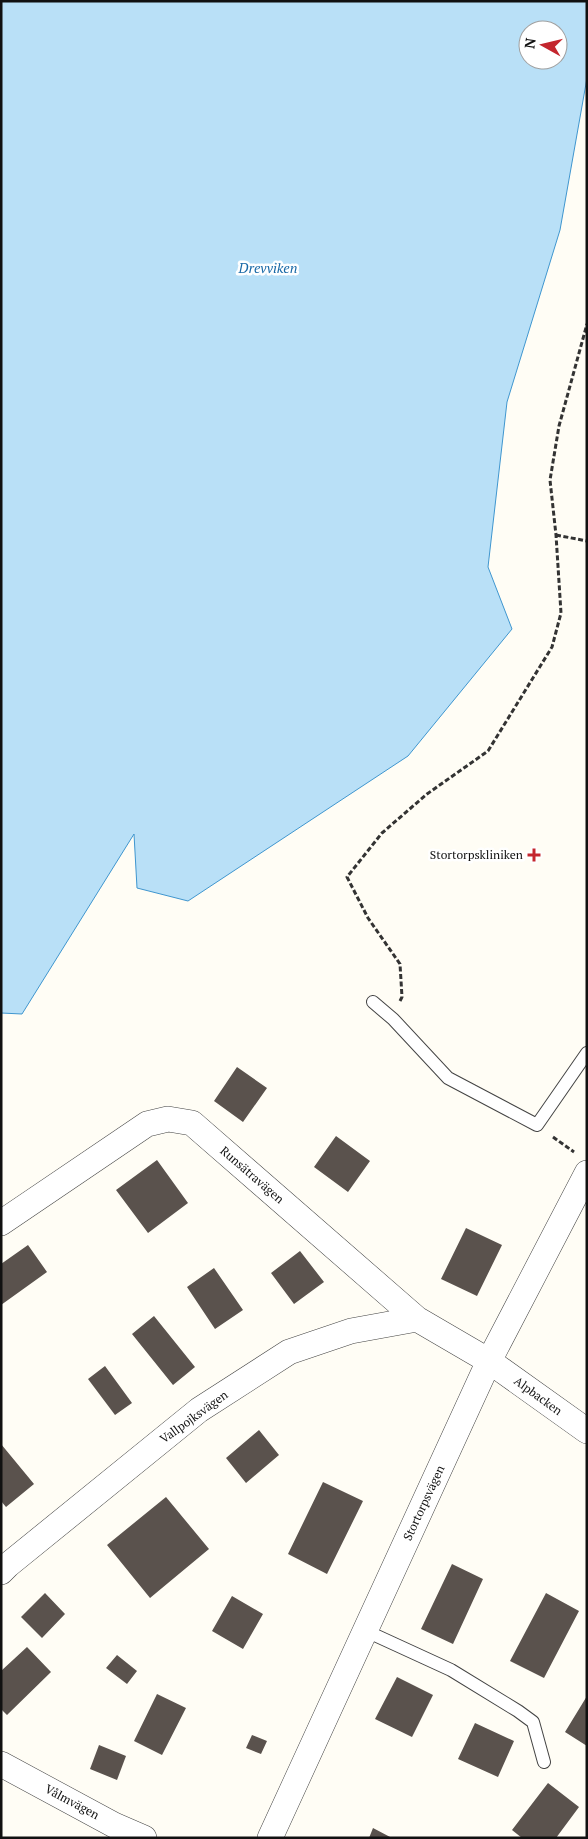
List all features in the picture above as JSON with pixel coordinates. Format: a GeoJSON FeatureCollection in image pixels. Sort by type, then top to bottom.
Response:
{"type":"FeatureCollection","features":[{"type":"Feature","properties":{"kind":"street","name":"Runsätravägen"},"geometry":{"type":"LineString","coordinates":[[1,1223],[147,1124],[168,1119],[192,1123],[417,1318],[489,1361]]}},
{"type":"Feature","properties":{"kind":"street","name":"Stortorpsvägen"},"geometry":{"type":"LineString","coordinates":[[270,1838],[581,1163]]}},
{"type":"Feature","properties":{"kind":"street","name":"Vallpojksvägen"},"geometry":{"type":"LineString","coordinates":[[1,1572],[199,1410],[289,1352],[350,1331],[417,1318]]}},
{"type":"Feature","properties":{"kind":"street","name":"Alpbacken"},"geometry":{"type":"LineString","coordinates":[[489,1361],[587,1431]]}},
{"type":"Feature","properties":{"kind":"street","name":"Vålmvägen"},"geometry":{"type":"LineString","coordinates":[[1,1764],[114,1825],[144,1838]]}},
{"type":"Feature","properties":{"kind":"lane"},"geometry":{"type":"LineString","coordinates":[[373,1002],[393,1019],[448,1078],[536,1125],[587,1053]]}},
{"type":"Feature","properties":{"kind":"lane"},"geometry":{"type":"LineString","coordinates":[[366,1631],[451,1670],[533,1722],[544,1762]]}},
{"type":"Feature","properties":{"kind":"path"},"geometry":{"type":"LineString","coordinates":[[393,1019],[402,997],[400,964],[368,918],[347,878],[382,833],[427,794],[488,750],[552,647],[562,613],[550,480],[559,426],[587,324]]}},
{"type":"Feature","properties":{"kind":"path"},"geometry":{"type":"LineString","coordinates":[[556,535],[587,541]]}},
{"type":"Feature","properties":{"kind":"path"},"geometry":{"type":"LineString","coordinates":[[536,1125],[581,1163]]}},
{"type":"Feature","properties":{"kind":"water","name":"Drevviken"},"geometry":{"type":"Polygon","coordinates":[[[1,1],[587,1],[587,78],[560,230],[507,402],[488,567],[512,629],[408,756],[188,901],[137,888],[134,834],[22,1014],[1,1013],[1,1]]]}},
{"type":"Feature","properties":{"kind":"building"},"geometry":{"type":"Polygon","coordinates":[[[237,1067],[267,1088],[243,1122],[214,1101],[237,1067]]]}},
{"type":"Feature","properties":{"kind":"building"},"geometry":{"type":"Polygon","coordinates":[[[336,1136],[370,1161],[348,1192],[314,1167],[336,1136]]]}},
{"type":"Feature","properties":{"kind":"building"},"geometry":{"type":"Polygon","coordinates":[[[157,1160],[188,1203],[148,1233],[116,1190],[157,1160]]]}},
{"type":"Feature","properties":{"kind":"building"},"geometry":{"type":"Polygon","coordinates":[[[466,1228],[502,1245],[477,1296],[441,1279],[466,1228]]]}},
{"type":"Feature","properties":{"kind":"building"},"geometry":{"type":"Polygon","coordinates":[[[28,1245],[47,1272],[1,1305],[1,1264],[28,1245]]]}},
{"type":"Feature","properties":{"kind":"building"},"geometry":{"type":"Polygon","coordinates":[[[300,1251],[324,1282],[294,1304],[271,1273],[300,1251]]]}},
{"type":"Feature","properties":{"kind":"building"},"geometry":{"type":"Polygon","coordinates":[[[214,1268],[243,1310],[215,1329],[187,1287],[214,1268]]]}},
{"type":"Feature","properties":{"kind":"building"},"geometry":{"type":"Polygon","coordinates":[[[154,1316],[195,1367],[173,1385],[132,1334],[154,1316]]]}},
{"type":"Feature","properties":{"kind":"building"},"geometry":{"type":"Polygon","coordinates":[[[105,1366],[132,1403],[115,1415],[88,1379],[105,1366]]]}},
{"type":"Feature","properties":{"kind":"building"},"geometry":{"type":"Polygon","coordinates":[[[259,1430],[279,1455],[246,1483],[226,1458],[259,1430]]]}},
{"type":"Feature","properties":{"kind":"building"},"geometry":{"type":"Polygon","coordinates":[[[1,1444],[34,1484],[6,1507],[1,1501],[1,1444]]]}},
{"type":"Feature","properties":{"kind":"building"},"geometry":{"type":"Polygon","coordinates":[[[323,1482],[363,1501],[327,1574],[288,1554],[323,1482]]]}},
{"type":"Feature","properties":{"kind":"building"},"geometry":{"type":"Polygon","coordinates":[[[166,1497],[209,1549],[150,1598],[107,1545],[166,1497]]]}},
{"type":"Feature","properties":{"kind":"building"},"geometry":{"type":"Polygon","coordinates":[[[452,1564],[483,1579],[453,1644],[421,1629],[452,1564]]]}},
{"type":"Feature","properties":{"kind":"building"},"geometry":{"type":"Polygon","coordinates":[[[45,1593],[65,1614],[42,1638],[21,1617],[45,1593]]]}},
{"type":"Feature","properties":{"kind":"building"},"geometry":{"type":"Polygon","coordinates":[[[546,1593],[579,1611],[544,1678],[510,1661],[546,1593]]]}},
{"type":"Feature","properties":{"kind":"building"},"geometry":{"type":"Polygon","coordinates":[[[232,1596],[263,1614],[243,1649],[212,1631],[232,1596]]]}},
{"type":"Feature","properties":{"kind":"building"},"geometry":{"type":"Polygon","coordinates":[[[27,1647],[51,1672],[7,1715],[1,1709],[1,1671],[27,1647]]]}},
{"type":"Feature","properties":{"kind":"building"},"geometry":{"type":"Polygon","coordinates":[[[117,1655],[137,1671],[127,1684],[106,1668],[117,1655]]]}},
{"type":"Feature","properties":{"kind":"building"},"geometry":{"type":"Polygon","coordinates":[[[397,1677],[433,1695],[412,1737],[375,1719],[397,1677]]]}},
{"type":"Feature","properties":{"kind":"building"},"geometry":{"type":"Polygon","coordinates":[[[157,1694],[186,1708],[162,1755],[134,1741],[157,1694]]]}},
{"type":"Feature","properties":{"kind":"building"},"geometry":{"type":"Polygon","coordinates":[[[587,1696],[587,1746],[565,1732],[587,1696]]]}},
{"type":"Feature","properties":{"kind":"building"},"geometry":{"type":"Polygon","coordinates":[[[475,1723],[514,1741],[498,1777],[458,1759],[475,1723]]]}},
{"type":"Feature","properties":{"kind":"building"},"geometry":{"type":"Polygon","coordinates":[[[252,1735],[267,1741],[261,1754],[246,1748],[252,1735]]]}},
{"type":"Feature","properties":{"kind":"building"},"geometry":{"type":"Polygon","coordinates":[[[99,1745],[126,1756],[117,1780],[90,1769],[99,1745]]]}},
{"type":"Feature","properties":{"kind":"building"},"geometry":{"type":"Polygon","coordinates":[[[548,1783],[579,1807],[556,1838],[522,1838],[512,1830],[548,1783]]]}},
{"type":"Feature","properties":{"kind":"building"},"geometry":{"type":"Polygon","coordinates":[[[373,1828],[392,1838],[369,1838],[373,1828]]]}},
{"type":"Feature","properties":{"kind":"place","name":"Stortorpskliniken"},"geometry":{"type":"Point","coordinates":[534,855]}}]}
